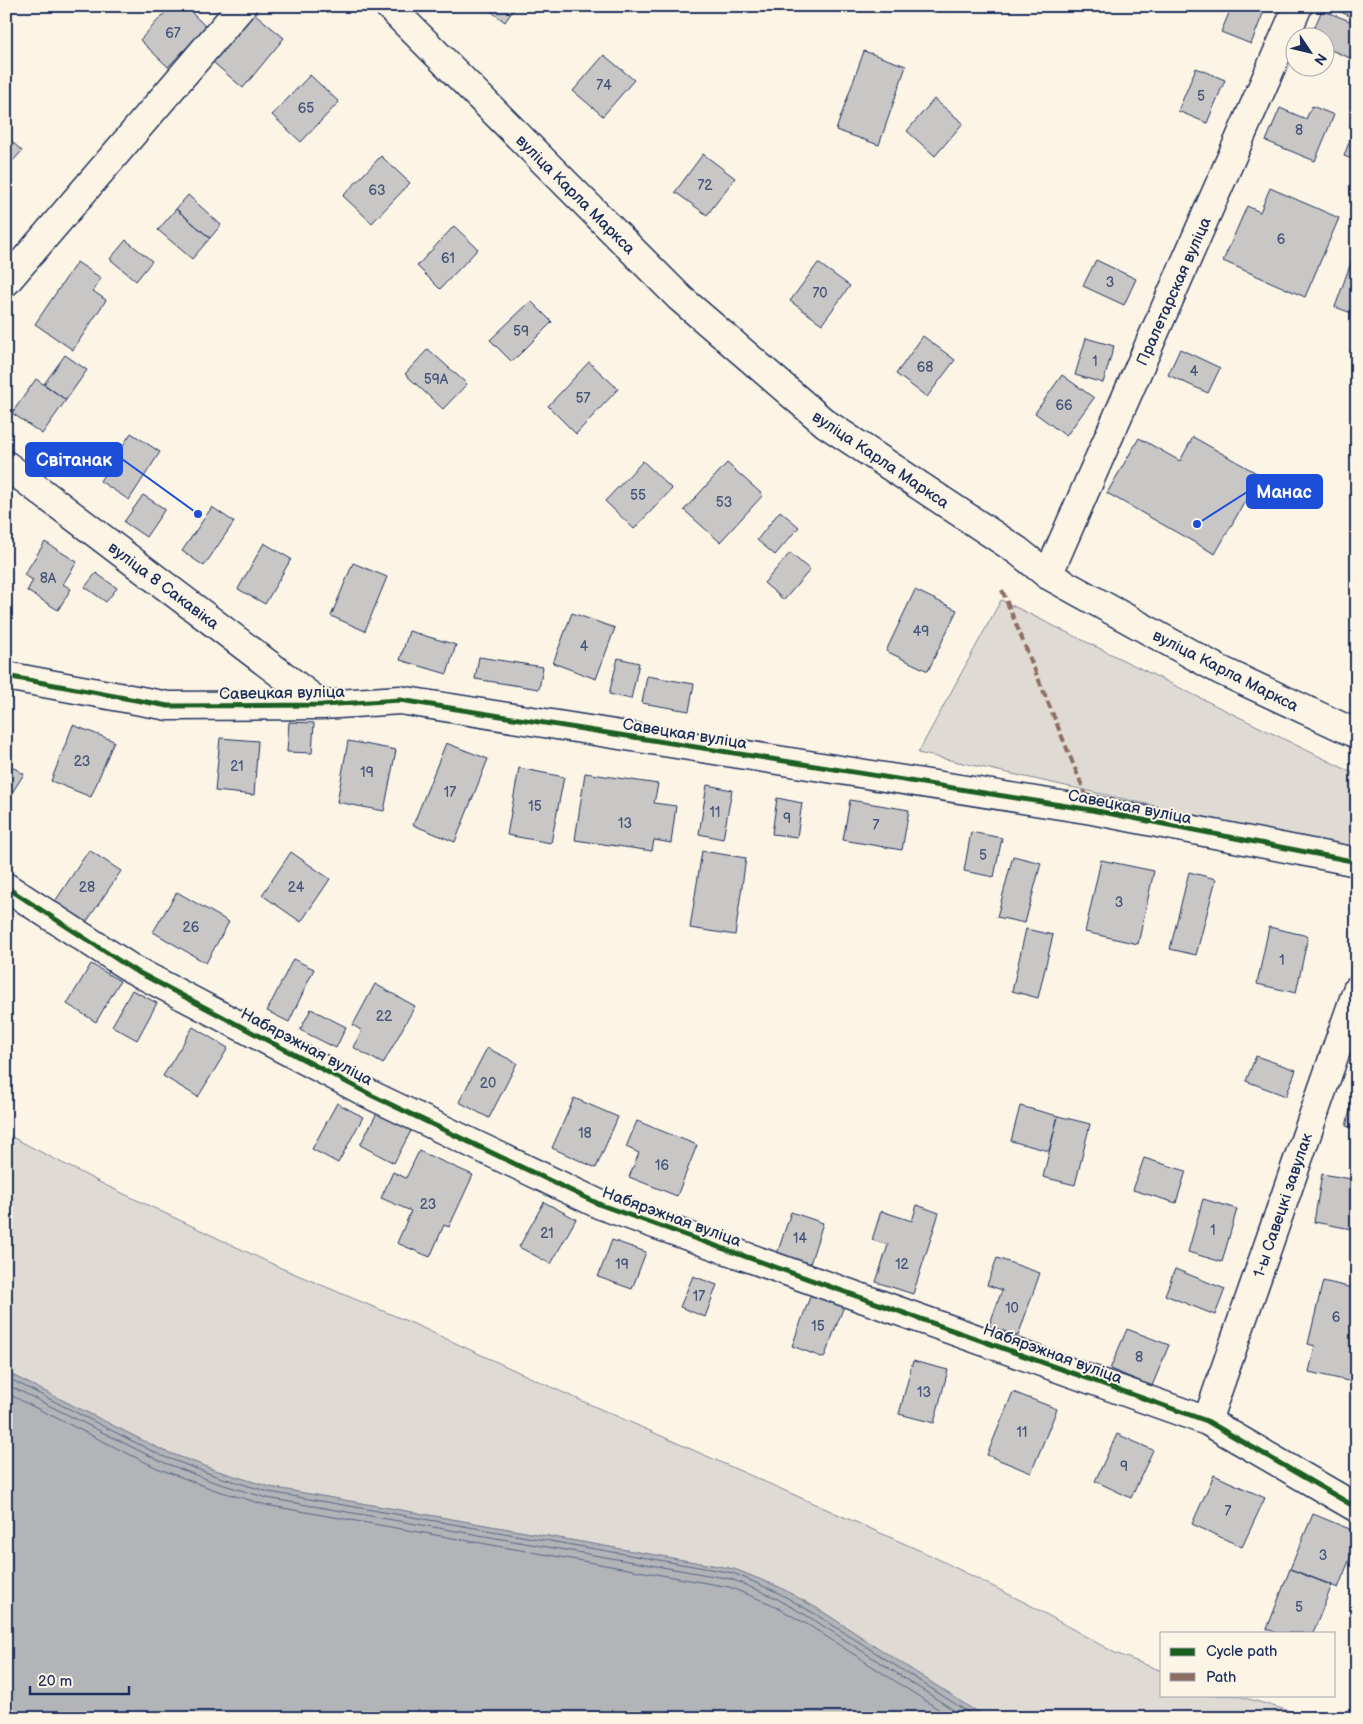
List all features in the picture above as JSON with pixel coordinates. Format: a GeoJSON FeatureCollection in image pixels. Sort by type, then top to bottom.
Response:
{"type":"FeatureCollection","features":[{"type":"Feature","properties":{"kind":"street"},"geometry":{"type":"LineString","coordinates":[[6,282],[242,6]]}},
{"type":"Feature","properties":{"kind":"street","name":"вуліца Карла Маркса"},"geometry":{"type":"LineString","coordinates":[[389,6],[680,298],[825,424],[1018,551],[1048,575],[1220,670],[1357,734]]}},
{"type":"Feature","properties":{"kind":"street","name":"Пралетарская вуліца"},"geometry":{"type":"LineString","coordinates":[[1048,575],[1298,6]]}},
{"type":"Feature","properties":{"kind":"street","name":"вуліца 8 Сакавіка"},"geometry":{"type":"LineString","coordinates":[[6,465],[322,705]]}},
{"type":"Feature","properties":{"kind":"street","name":"Савецкая вуліца"},"geometry":{"type":"LineString","coordinates":[[6,676],[168,706],[322,705],[400,700],[1092,810],[1357,862]]}},
{"type":"Feature","properties":{"kind":"street","name":"Набярэжная вуліца"},"geometry":{"type":"LineString","coordinates":[[6,887],[132,969],[373,1096],[601,1205],[1207,1421],[1357,1508]]}},
{"type":"Feature","properties":{"kind":"street","name":"1-ы Савецкі завулак"},"geometry":{"type":"LineString","coordinates":[[1207,1421],[1357,990]]}},
{"type":"Feature","properties":{"kind":"shaded area"},"geometry":{"type":"Polygon","coordinates":[[[1001,600],[1357,775],[1357,851],[918,753],[1001,600]]]}},
{"type":"Feature","properties":{"kind":"shaded area"},"geometry":{"type":"Polygon","coordinates":[[[6,1134],[105,1185],[281,1268],[414,1324],[562,1392],[930,1555],[1028,1604],[1115,1653],[1160,1670],[1160,1696],[1238,1696],[1314,1718],[986,1718],[820,1610],[779,1587],[734,1569],[270,1487],[218,1471],[164,1451],[6,1372],[6,1134]]]}},
{"type":"Feature","properties":{"kind":"water"},"geometry":{"type":"Polygon","coordinates":[[[6,1372],[164,1451],[218,1471],[270,1487],[734,1569],[779,1587],[820,1610],[986,1718],[6,1718],[6,1372]]]}},
{"type":"Feature","properties":{"kind":"building"},"geometry":{"type":"Polygon","coordinates":[[[171,6],[185,6],[206,27],[168,67],[140,40],[171,6]]]}},
{"type":"Feature","properties":{"kind":"building"},"geometry":{"type":"Polygon","coordinates":[[[484,6],[516,6],[505,22],[484,6]]]}},
{"type":"Feature","properties":{"kind":"building"},"geometry":{"type":"Polygon","coordinates":[[[1232,6],[1266,6],[1251,44],[1221,32],[1232,6]]]}},
{"type":"Feature","properties":{"kind":"building"},"geometry":{"type":"Polygon","coordinates":[[[1327,6],[1357,6],[1357,7],[1352,17],[1327,6]]]}},
{"type":"Feature","properties":{"kind":"building"},"geometry":{"type":"Polygon","coordinates":[[[248,8],[284,38],[243,88],[207,57],[248,8]]]}},
{"type":"Feature","properties":{"kind":"building"},"geometry":{"type":"Polygon","coordinates":[[[1322,10],[1357,24],[1357,44],[1350,58],[1336,52],[1336,28],[1314,28],[1322,10]]]}},
{"type":"Feature","properties":{"kind":"building"},"geometry":{"type":"Polygon","coordinates":[[[864,51],[906,66],[879,145],[836,130],[864,51]]]}},
{"type":"Feature","properties":{"kind":"building"},"geometry":{"type":"Polygon","coordinates":[[[604,55],[634,80],[603,116],[573,91],[604,55]]]}},
{"type":"Feature","properties":{"kind":"building"},"geometry":{"type":"Polygon","coordinates":[[[1196,68],[1225,80],[1207,123],[1178,111],[1196,68]]]}},
{"type":"Feature","properties":{"kind":"building"},"geometry":{"type":"Polygon","coordinates":[[[310,75],[339,102],[301,142],[272,115],[310,75]]]}},
{"type":"Feature","properties":{"kind":"building"},"geometry":{"type":"Polygon","coordinates":[[[934,99],[963,123],[935,156],[907,131],[934,99]]]}},
{"type":"Feature","properties":{"kind":"building"},"geometry":{"type":"Polygon","coordinates":[[[1312,106],[1334,115],[1315,161],[1266,141],[1280,108],[1306,119],[1312,106]]]}},
{"type":"Feature","properties":{"kind":"building"},"geometry":{"type":"Polygon","coordinates":[[[1354,129],[1357,130],[1357,161],[1344,156],[1354,129]]]}},
{"type":"Feature","properties":{"kind":"building"},"geometry":{"type":"Polygon","coordinates":[[[6,136],[22,151],[8,166],[6,164],[6,136]]]}},
{"type":"Feature","properties":{"kind":"building"},"geometry":{"type":"Polygon","coordinates":[[[703,154],[735,178],[707,215],[675,192],[703,154]]]}},
{"type":"Feature","properties":{"kind":"building"},"geometry":{"type":"Polygon","coordinates":[[[381,156],[410,183],[372,223],[343,196],[381,156]]]}},
{"type":"Feature","properties":{"kind":"building"},"geometry":{"type":"Polygon","coordinates":[[[1270,188],[1339,218],[1305,297],[1223,261],[1247,206],[1260,212],[1270,188]]]}},
{"type":"Feature","properties":{"kind":"building"},"geometry":{"type":"Polygon","coordinates":[[[188,195],[221,225],[210,238],[176,209],[188,195]]]}},
{"type":"Feature","properties":{"kind":"building"},"geometry":{"type":"Polygon","coordinates":[[[176,209],[210,238],[192,259],[158,230],[176,209]]]}},
{"type":"Feature","properties":{"kind":"building"},"geometry":{"type":"Polygon","coordinates":[[[454,226],[478,249],[440,289],[417,266],[454,226]]]}},
{"type":"Feature","properties":{"kind":"building"},"geometry":{"type":"Polygon","coordinates":[[[126,240],[152,261],[136,281],[110,259],[126,240]]]}},
{"type":"Feature","properties":{"kind":"building"},"geometry":{"type":"Polygon","coordinates":[[[1353,257],[1357,259],[1357,315],[1335,307],[1353,257]]]}},
{"type":"Feature","properties":{"kind":"building"},"geometry":{"type":"Polygon","coordinates":[[[1096,260],[1136,279],[1124,305],[1083,286],[1096,260]]]}},
{"type":"Feature","properties":{"kind":"building"},"geometry":{"type":"Polygon","coordinates":[[[77,262],[101,278],[93,291],[106,300],[73,350],[35,324],[77,262]]]}},
{"type":"Feature","properties":{"kind":"building"},"geometry":{"type":"Polygon","coordinates":[[[818,263],[850,286],[822,324],[790,301],[818,263]]]}},
{"type":"Feature","properties":{"kind":"building"},"geometry":{"type":"Polygon","coordinates":[[[531,301],[552,322],[512,362],[490,340],[531,301]]]}},
{"type":"Feature","properties":{"kind":"building"},"geometry":{"type":"Polygon","coordinates":[[[923,336],[955,360],[927,397],[896,374],[923,336]]]}},
{"type":"Feature","properties":{"kind":"building"},"geometry":{"type":"Polygon","coordinates":[[[1086,338],[1114,346],[1103,383],[1075,375],[1086,338]]]}},
{"type":"Feature","properties":{"kind":"building"},"geometry":{"type":"Polygon","coordinates":[[[428,349],[467,384],[443,409],[405,374],[428,349]]]}},
{"type":"Feature","properties":{"kind":"building"},"geometry":{"type":"Polygon","coordinates":[[[1180,349],[1220,368],[1208,393],[1168,375],[1180,349]]]}},
{"type":"Feature","properties":{"kind":"building"},"geometry":{"type":"Polygon","coordinates":[[[65,355],[87,370],[66,400],[44,384],[65,355]]]}},
{"type":"Feature","properties":{"kind":"building"},"geometry":{"type":"Polygon","coordinates":[[[589,362],[618,389],[576,434],[548,406],[589,362]]]}},
{"type":"Feature","properties":{"kind":"building"},"geometry":{"type":"Polygon","coordinates":[[[1062,375],[1094,398],[1066,436],[1035,413],[1062,375]]]}},
{"type":"Feature","properties":{"kind":"building"},"geometry":{"type":"Polygon","coordinates":[[[36,379],[66,400],[42,434],[12,413],[36,379]]]}},
{"type":"Feature","properties":{"kind":"building"},"geometry":{"type":"Polygon","coordinates":[[[131,433],[160,452],[129,500],[100,481],[131,433]]]}},
{"type":"Feature","properties":{"kind":"building"},"geometry":{"type":"Polygon","coordinates":[[[1193,437],[1260,475],[1215,554],[1107,493],[1139,438],[1180,461],[1193,437]]]}},
{"type":"Feature","properties":{"kind":"building"},"geometry":{"type":"Polygon","coordinates":[[[643,461],[672,489],[634,529],[605,501],[643,461]]]}},
{"type":"Feature","properties":{"kind":"building"},"geometry":{"type":"Polygon","coordinates":[[[727,463],[763,495],[720,542],[684,510],[727,463]]]}},
{"type":"Feature","properties":{"kind":"building"},"geometry":{"type":"Polygon","coordinates":[[[143,495],[165,509],[146,537],[124,522],[143,495]]]}},
{"type":"Feature","properties":{"kind":"building"},"geometry":{"type":"Polygon","coordinates":[[[212,507],[234,522],[204,566],[182,551],[212,507]]]}},
{"type":"Feature","properties":{"kind":"building"},"geometry":{"type":"Polygon","coordinates":[[[780,511],[799,527],[775,555],[757,540],[780,511]]]}},
{"type":"Feature","properties":{"kind":"building"},"geometry":{"type":"Polygon","coordinates":[[[45,542],[77,562],[63,584],[71,589],[58,610],[27,591],[33,580],[24,575],[45,542]]]}},
{"type":"Feature","properties":{"kind":"building"},"geometry":{"type":"Polygon","coordinates":[[[264,543],[291,559],[265,604],[238,589],[264,543]]]}},
{"type":"Feature","properties":{"kind":"building"},"geometry":{"type":"Polygon","coordinates":[[[790,553],[810,570],[784,600],[764,583],[790,553]]]}},
{"type":"Feature","properties":{"kind":"building"},"geometry":{"type":"Polygon","coordinates":[[[353,563],[387,577],[365,631],[331,616],[353,563]]]}},
{"type":"Feature","properties":{"kind":"building"},"geometry":{"type":"Polygon","coordinates":[[[96,573],[117,588],[106,602],[85,587],[96,573]]]}},
{"type":"Feature","properties":{"kind":"building"},"geometry":{"type":"Polygon","coordinates":[[[915,590],[957,610],[928,671],[886,651],[915,590]]]}},
{"type":"Feature","properties":{"kind":"building"},"geometry":{"type":"Polygon","coordinates":[[[572,613],[615,628],[596,679],[553,663],[572,613]]]}},
{"type":"Feature","properties":{"kind":"building"},"geometry":{"type":"Polygon","coordinates":[[[409,631],[456,645],[447,674],[400,660],[409,631]]]}},
{"type":"Feature","properties":{"kind":"building"},"geometry":{"type":"Polygon","coordinates":[[[479,657],[543,667],[539,689],[475,679],[479,657]]]}},
{"type":"Feature","properties":{"kind":"building"},"geometry":{"type":"Polygon","coordinates":[[[618,658],[639,663],[631,699],[609,694],[618,658]]]}},
{"type":"Feature","properties":{"kind":"building"},"geometry":{"type":"Polygon","coordinates":[[[647,676],[694,684],[689,711],[642,703],[647,676]]]}},
{"type":"Feature","properties":{"kind":"building"},"geometry":{"type":"Polygon","coordinates":[[[289,722],[314,723],[312,753],[287,752],[289,722]]]}},
{"type":"Feature","properties":{"kind":"building"},"geometry":{"type":"Polygon","coordinates":[[[73,725],[114,741],[91,797],[51,781],[73,725]]]}},
{"type":"Feature","properties":{"kind":"building"},"geometry":{"type":"Polygon","coordinates":[[[220,738],[258,741],[254,795],[215,791],[220,738]]]}},
{"type":"Feature","properties":{"kind":"building"},"geometry":{"type":"Polygon","coordinates":[[[348,741],[396,750],[384,811],[337,802],[348,741]]]}},
{"type":"Feature","properties":{"kind":"building"},"geometry":{"type":"Polygon","coordinates":[[[446,743],[488,759],[455,842],[413,825],[446,743]]]}},
{"type":"Feature","properties":{"kind":"building"},"geometry":{"type":"Polygon","coordinates":[[[6,763],[24,774],[6,802],[6,763]]]}},
{"type":"Feature","properties":{"kind":"building"},"geometry":{"type":"Polygon","coordinates":[[[519,768],[564,777],[551,843],[507,835],[519,768]]]}},
{"type":"Feature","properties":{"kind":"building"},"geometry":{"type":"Polygon","coordinates":[[[585,773],[658,784],[654,803],[676,806],[671,843],[654,840],[652,851],[575,840],[585,773]]]}},
{"type":"Feature","properties":{"kind":"building"},"geometry":{"type":"Polygon","coordinates":[[[707,785],[732,790],[723,839],[699,834],[707,785]]]}},
{"type":"Feature","properties":{"kind":"building"},"geometry":{"type":"Polygon","coordinates":[[[777,798],[802,803],[797,837],[772,834],[777,798]]]}},
{"type":"Feature","properties":{"kind":"building"},"geometry":{"type":"Polygon","coordinates":[[[850,800],[909,810],[902,850],[843,840],[850,800]]]}},
{"type":"Feature","properties":{"kind":"building"},"geometry":{"type":"Polygon","coordinates":[[[971,832],[1002,838],[994,877],[964,871],[971,832]]]}},
{"type":"Feature","properties":{"kind":"building"},"geometry":{"type":"Polygon","coordinates":[[[89,850],[121,871],[85,924],[54,903],[89,850]]]}},
{"type":"Feature","properties":{"kind":"building"},"geometry":{"type":"Polygon","coordinates":[[[702,851],[746,858],[735,935],[690,928],[702,851]]]}},
{"type":"Feature","properties":{"kind":"building"},"geometry":{"type":"Polygon","coordinates":[[[291,852],[330,879],[301,922],[262,895],[291,852]]]}},
{"type":"Feature","properties":{"kind":"building"},"geometry":{"type":"Polygon","coordinates":[[[1013,856],[1041,863],[1025,923],[997,917],[1013,856]]]}},
{"type":"Feature","properties":{"kind":"building"},"geometry":{"type":"Polygon","coordinates":[[[1101,860],[1154,871],[1138,944],[1085,932],[1101,860]]]}},
{"type":"Feature","properties":{"kind":"building"},"geometry":{"type":"Polygon","coordinates":[[[1189,872],[1216,879],[1196,955],[1170,949],[1189,872]]]}},
{"type":"Feature","properties":{"kind":"building"},"geometry":{"type":"Polygon","coordinates":[[[177,892],[229,922],[206,963],[153,932],[177,892]]]}},
{"type":"Feature","properties":{"kind":"building"},"geometry":{"type":"Polygon","coordinates":[[[1269,927],[1308,936],[1296,993],[1257,984],[1269,927]]]}},
{"type":"Feature","properties":{"kind":"building"},"geometry":{"type":"Polygon","coordinates":[[[1026,929],[1053,935],[1038,998],[1012,991],[1026,929]]]}},
{"type":"Feature","properties":{"kind":"building"},"geometry":{"type":"Polygon","coordinates":[[[293,959],[314,969],[289,1022],[267,1011],[293,959]]]}},
{"type":"Feature","properties":{"kind":"building"},"geometry":{"type":"Polygon","coordinates":[[[91,964],[120,981],[96,1022],[67,1004],[91,964]]]}},
{"type":"Feature","properties":{"kind":"building"},"geometry":{"type":"Polygon","coordinates":[[[375,984],[415,1006],[383,1064],[353,1047],[362,1031],[353,1025],[375,984]]]}},
{"type":"Feature","properties":{"kind":"building"},"geometry":{"type":"Polygon","coordinates":[[[132,990],[157,1003],[137,1040],[112,1026],[132,990]]]}},
{"type":"Feature","properties":{"kind":"building"},"geometry":{"type":"Polygon","coordinates":[[[311,1009],[346,1027],[336,1048],[300,1030],[311,1009]]]}},
{"type":"Feature","properties":{"kind":"building"},"geometry":{"type":"Polygon","coordinates":[[[193,1027],[228,1048],[198,1097],[163,1076],[193,1027]]]}},
{"type":"Feature","properties":{"kind":"building"},"geometry":{"type":"Polygon","coordinates":[[[487,1048],[517,1063],[489,1118],[459,1102],[487,1048]]]}},
{"type":"Feature","properties":{"kind":"building"},"geometry":{"type":"Polygon","coordinates":[[[1256,1056],[1296,1070],[1286,1096],[1246,1081],[1256,1056]]]}},
{"type":"Feature","properties":{"kind":"building"},"geometry":{"type":"Polygon","coordinates":[[[1357,1083],[1357,1129],[1346,1126],[1357,1083]]]}},
{"type":"Feature","properties":{"kind":"building"},"geometry":{"type":"Polygon","coordinates":[[[574,1098],[618,1117],[596,1168],[552,1148],[574,1098]]]}},
{"type":"Feature","properties":{"kind":"building"},"geometry":{"type":"Polygon","coordinates":[[[337,1103],[363,1117],[338,1163],[312,1149],[337,1103]]]}},
{"type":"Feature","properties":{"kind":"building"},"geometry":{"type":"Polygon","coordinates":[[[1020,1106],[1058,1116],[1049,1151],[1011,1141],[1020,1106]]]}},
{"type":"Feature","properties":{"kind":"building"},"geometry":{"type":"Polygon","coordinates":[[[378,1111],[412,1129],[394,1163],[360,1145],[378,1111]]]}},
{"type":"Feature","properties":{"kind":"building"},"geometry":{"type":"Polygon","coordinates":[[[1058,1116],[1090,1124],[1075,1185],[1043,1177],[1058,1116]]]}},
{"type":"Feature","properties":{"kind":"building"},"geometry":{"type":"Polygon","coordinates":[[[637,1121],[697,1145],[677,1196],[629,1177],[639,1153],[626,1147],[637,1121]]]}},
{"type":"Feature","properties":{"kind":"building"},"geometry":{"type":"Polygon","coordinates":[[[419,1151],[473,1175],[449,1227],[444,1225],[430,1257],[397,1243],[411,1211],[381,1198],[393,1172],[406,1178],[419,1151]]]}},
{"type":"Feature","properties":{"kind":"building"},"geometry":{"type":"Polygon","coordinates":[[[1144,1158],[1186,1171],[1176,1203],[1133,1190],[1144,1158]]]}},
{"type":"Feature","properties":{"kind":"building"},"geometry":{"type":"Polygon","coordinates":[[[1322,1174],[1357,1180],[1357,1230],[1314,1222],[1322,1174]]]}},
{"type":"Feature","properties":{"kind":"building"},"geometry":{"type":"Polygon","coordinates":[[[1203,1199],[1237,1209],[1222,1262],[1188,1252],[1203,1199]]]}},
{"type":"Feature","properties":{"kind":"building"},"geometry":{"type":"Polygon","coordinates":[[[544,1202],[576,1219],[551,1264],[519,1247],[544,1202]]]}},
{"type":"Feature","properties":{"kind":"building"},"geometry":{"type":"Polygon","coordinates":[[[917,1205],[939,1213],[913,1294],[876,1282],[888,1245],[872,1240],[881,1211],[912,1221],[917,1205]]]}},
{"type":"Feature","properties":{"kind":"building"},"geometry":{"type":"Polygon","coordinates":[[[791,1212],[823,1223],[810,1264],[777,1254],[791,1212]]]}},
{"type":"Feature","properties":{"kind":"building"},"geometry":{"type":"Polygon","coordinates":[[[612,1240],[646,1252],[632,1289],[598,1277],[612,1240]]]}},
{"type":"Feature","properties":{"kind":"building"},"geometry":{"type":"Polygon","coordinates":[[[997,1258],[1040,1273],[1018,1336],[989,1326],[1002,1290],[987,1285],[997,1258]]]}},
{"type":"Feature","properties":{"kind":"building"},"geometry":{"type":"Polygon","coordinates":[[[1175,1269],[1225,1289],[1215,1315],[1165,1295],[1175,1269]]]}},
{"type":"Feature","properties":{"kind":"building"},"geometry":{"type":"Polygon","coordinates":[[[693,1276],[717,1285],[705,1317],[680,1307],[693,1276]]]}},
{"type":"Feature","properties":{"kind":"building"},"geometry":{"type":"Polygon","coordinates":[[[1323,1281],[1357,1289],[1357,1383],[1309,1372],[1315,1346],[1308,1344],[1323,1281]]]}},
{"type":"Feature","properties":{"kind":"building"},"geometry":{"type":"Polygon","coordinates":[[[811,1294],[844,1306],[824,1358],[792,1346],[811,1294]]]}},
{"type":"Feature","properties":{"kind":"building"},"geometry":{"type":"Polygon","coordinates":[[[1127,1329],[1169,1345],[1152,1386],[1110,1369],[1127,1329]]]}},
{"type":"Feature","properties":{"kind":"building"},"geometry":{"type":"Polygon","coordinates":[[[913,1361],[948,1370],[934,1423],[899,1414],[913,1361]]]}},
{"type":"Feature","properties":{"kind":"building"},"geometry":{"type":"Polygon","coordinates":[[[1013,1392],[1057,1409],[1031,1473],[987,1455],[1013,1392]]]}},
{"type":"Feature","properties":{"kind":"building"},"geometry":{"type":"Polygon","coordinates":[[[1117,1434],[1153,1450],[1131,1498],[1095,1481],[1117,1434]]]}},
{"type":"Feature","properties":{"kind":"building"},"geometry":{"type":"Polygon","coordinates":[[[1214,1475],[1265,1498],[1242,1547],[1192,1524],[1214,1475]]]}},
{"type":"Feature","properties":{"kind":"building"},"geometry":{"type":"Polygon","coordinates":[[[1313,1514],[1357,1532],[1357,1541],[1338,1588],[1290,1569],[1313,1514]]]}},
{"type":"Feature","properties":{"kind":"building"},"geometry":{"type":"Polygon","coordinates":[[[1290,1569],[1332,1585],[1313,1632],[1274,1632],[1267,1629],[1290,1569]]]}},
{"type":"Feature","properties":{"kind":"marked path"},"geometry":{"type":"LineString","coordinates":[[1002,590],[1092,810]]}},
{"type":"Feature","properties":{"kind":"cycle path"},"geometry":{"type":"LineString","coordinates":[[6,676],[168,706],[322,705],[400,700],[1092,810],[1357,862]]}},
{"type":"Feature","properties":{"kind":"cycle path"},"geometry":{"type":"LineString","coordinates":[[6,887],[132,969],[373,1096],[601,1205],[1207,1421],[1357,1508]]}},
{"type":"Feature","properties":{"kind":"place","name":"Світанак"},"geometry":{"type":"Point","coordinates":[198,514]}},
{"type":"Feature","properties":{"kind":"place","name":"Манас"},"geometry":{"type":"Point","coordinates":[1197,524]}}]}
